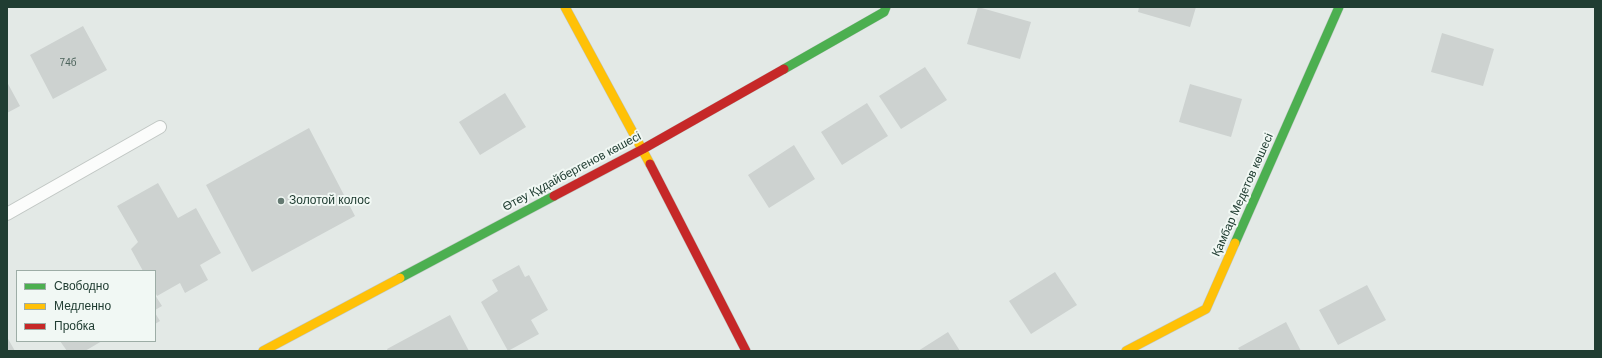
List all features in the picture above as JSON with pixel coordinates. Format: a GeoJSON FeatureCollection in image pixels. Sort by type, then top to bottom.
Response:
{"type":"FeatureCollection","features":[{"type":"Feature","properties":{"kind":"street"},"geometry":{"type":"LineString","coordinates":[[566,7],[643,149],[746,351]]}},
{"type":"Feature","properties":{"kind":"street","name":"Өтеу Құдайбергенов көшесі"},"geometry":{"type":"LineString","coordinates":[[263,351],[643,149],[884,12],[886,7]]}},
{"type":"Feature","properties":{"kind":"street","name":"Қамбар Медетов көшесі"},"geometry":{"type":"LineString","coordinates":[[1126,351],[1206,309],[1339,7]]}},
{"type":"Feature","properties":{"kind":"lane"},"geometry":{"type":"LineString","coordinates":[[7,214],[160,127]]}},
{"type":"Feature","properties":{"kind":"building"},"geometry":{"type":"Polygon","coordinates":[[[978,7],[1031,22],[1020,59],[967,44],[978,7]]]}},
{"type":"Feature","properties":{"kind":"building"},"geometry":{"type":"Polygon","coordinates":[[[1139,7],[1196,7],[1190,27],[1138,12],[1139,7]]]}},
{"type":"Feature","properties":{"kind":"building"},"geometry":{"type":"Polygon","coordinates":[[[83,26],[107,70],[53,99],[30,55],[83,26]]]}},
{"type":"Feature","properties":{"kind":"building"},"geometry":{"type":"Polygon","coordinates":[[[1442,33],[1494,49],[1483,86],[1431,72],[1442,33]]]}},
{"type":"Feature","properties":{"kind":"building"},"geometry":{"type":"Polygon","coordinates":[[[925,67],[947,100],[901,129],[879,96],[925,67]]]}},
{"type":"Feature","properties":{"kind":"building"},"geometry":{"type":"Polygon","coordinates":[[[7,82],[20,106],[7,113],[7,82]]]}},
{"type":"Feature","properties":{"kind":"building"},"geometry":{"type":"Polygon","coordinates":[[[1190,84],[1242,99],[1231,137],[1179,122],[1190,84]]]}},
{"type":"Feature","properties":{"kind":"building"},"geometry":{"type":"Polygon","coordinates":[[[505,93],[526,127],[480,155],[459,122],[505,93]]]}},
{"type":"Feature","properties":{"kind":"building"},"geometry":{"type":"Polygon","coordinates":[[[867,103],[888,136],[842,165],[821,132],[867,103]]]}},
{"type":"Feature","properties":{"kind":"building","name":"Золотой колос"},"geometry":{"type":"Polygon","coordinates":[[[309,128],[355,216],[252,272],[206,185],[309,128]]]}},
{"type":"Feature","properties":{"kind":"building"},"geometry":{"type":"Polygon","coordinates":[[[794,145],[815,179],[769,208],[748,175],[794,145]]]}},
{"type":"Feature","properties":{"kind":"building"},"geometry":{"type":"Polygon","coordinates":[[[158,183],[178,218],[196,208],[221,253],[200,265],[208,280],[185,293],[180,283],[157,296],[156,270],[142,270],[131,249],[138,242],[117,206],[158,183]]]}},
{"type":"Feature","properties":{"kind":"building"},"geometry":{"type":"Polygon","coordinates":[[[519,265],[525,277],[529,275],[548,310],[531,320],[539,334],[508,351],[481,302],[498,291],[492,280],[519,265]]]}},
{"type":"Feature","properties":{"kind":"building"},"geometry":{"type":"Polygon","coordinates":[[[1055,272],[1077,305],[1031,334],[1009,301],[1055,272]]]}},
{"type":"Feature","properties":{"kind":"building"},"geometry":{"type":"Polygon","coordinates":[[[1367,285],[1386,320],[1338,345],[1319,310],[1367,285]]]}},
{"type":"Feature","properties":{"kind":"building"},"geometry":{"type":"Polygon","coordinates":[[[156,297],[162,306],[156,309],[156,297]]]}},
{"type":"Feature","properties":{"kind":"building"},"geometry":{"type":"Polygon","coordinates":[[[156,315],[160,321],[156,323],[156,315]]]}},
{"type":"Feature","properties":{"kind":"building"},"geometry":{"type":"Polygon","coordinates":[[[450,315],[469,351],[388,351],[387,349],[450,315]]]}},
{"type":"Feature","properties":{"kind":"building"},"geometry":{"type":"Polygon","coordinates":[[[1286,322],[1301,351],[1240,351],[1238,348],[1286,322]]]}},
{"type":"Feature","properties":{"kind":"building"},"geometry":{"type":"Polygon","coordinates":[[[948,332],[960,351],[918,351],[948,332]]]}},
{"type":"Feature","properties":{"kind":"building"},"geometry":{"type":"Polygon","coordinates":[[[7,337],[15,351],[7,351],[7,337]]]}},
{"type":"Feature","properties":{"kind":"building"},"geometry":{"type":"Polygon","coordinates":[[[61,342],[100,342],[85,351],[67,351],[61,342]]]}},
{"type":"Feature","properties":{"kind":"traffic: fast"},"geometry":{"type":"LineString","coordinates":[[784,69],[884,12],[886,7]]}},
{"type":"Feature","properties":{"kind":"traffic: fast"},"geometry":{"type":"LineString","coordinates":[[1235,243],[1339,7]]}},
{"type":"Feature","properties":{"kind":"traffic: fast"},"geometry":{"type":"LineString","coordinates":[[400,278],[554,196]]}},
{"type":"Feature","properties":{"kind":"traffic: slow"},"geometry":{"type":"LineString","coordinates":[[565,7],[650,164]]}},
{"type":"Feature","properties":{"kind":"traffic: slow"},"geometry":{"type":"LineString","coordinates":[[1126,351],[1206,309],[1235,243]]}},
{"type":"Feature","properties":{"kind":"traffic: slow"},"geometry":{"type":"LineString","coordinates":[[263,351],[400,278]]}},
{"type":"Feature","properties":{"kind":"traffic: jam"},"geometry":{"type":"LineString","coordinates":[[554,196],[643,149],[784,69]]}},
{"type":"Feature","properties":{"kind":"traffic: jam"},"geometry":{"type":"LineString","coordinates":[[650,164],[746,351]]}},
{"type":"Feature","properties":{"kind":"place","name":"Золотой колос"},"geometry":{"type":"Point","coordinates":[281,201]}}]}
